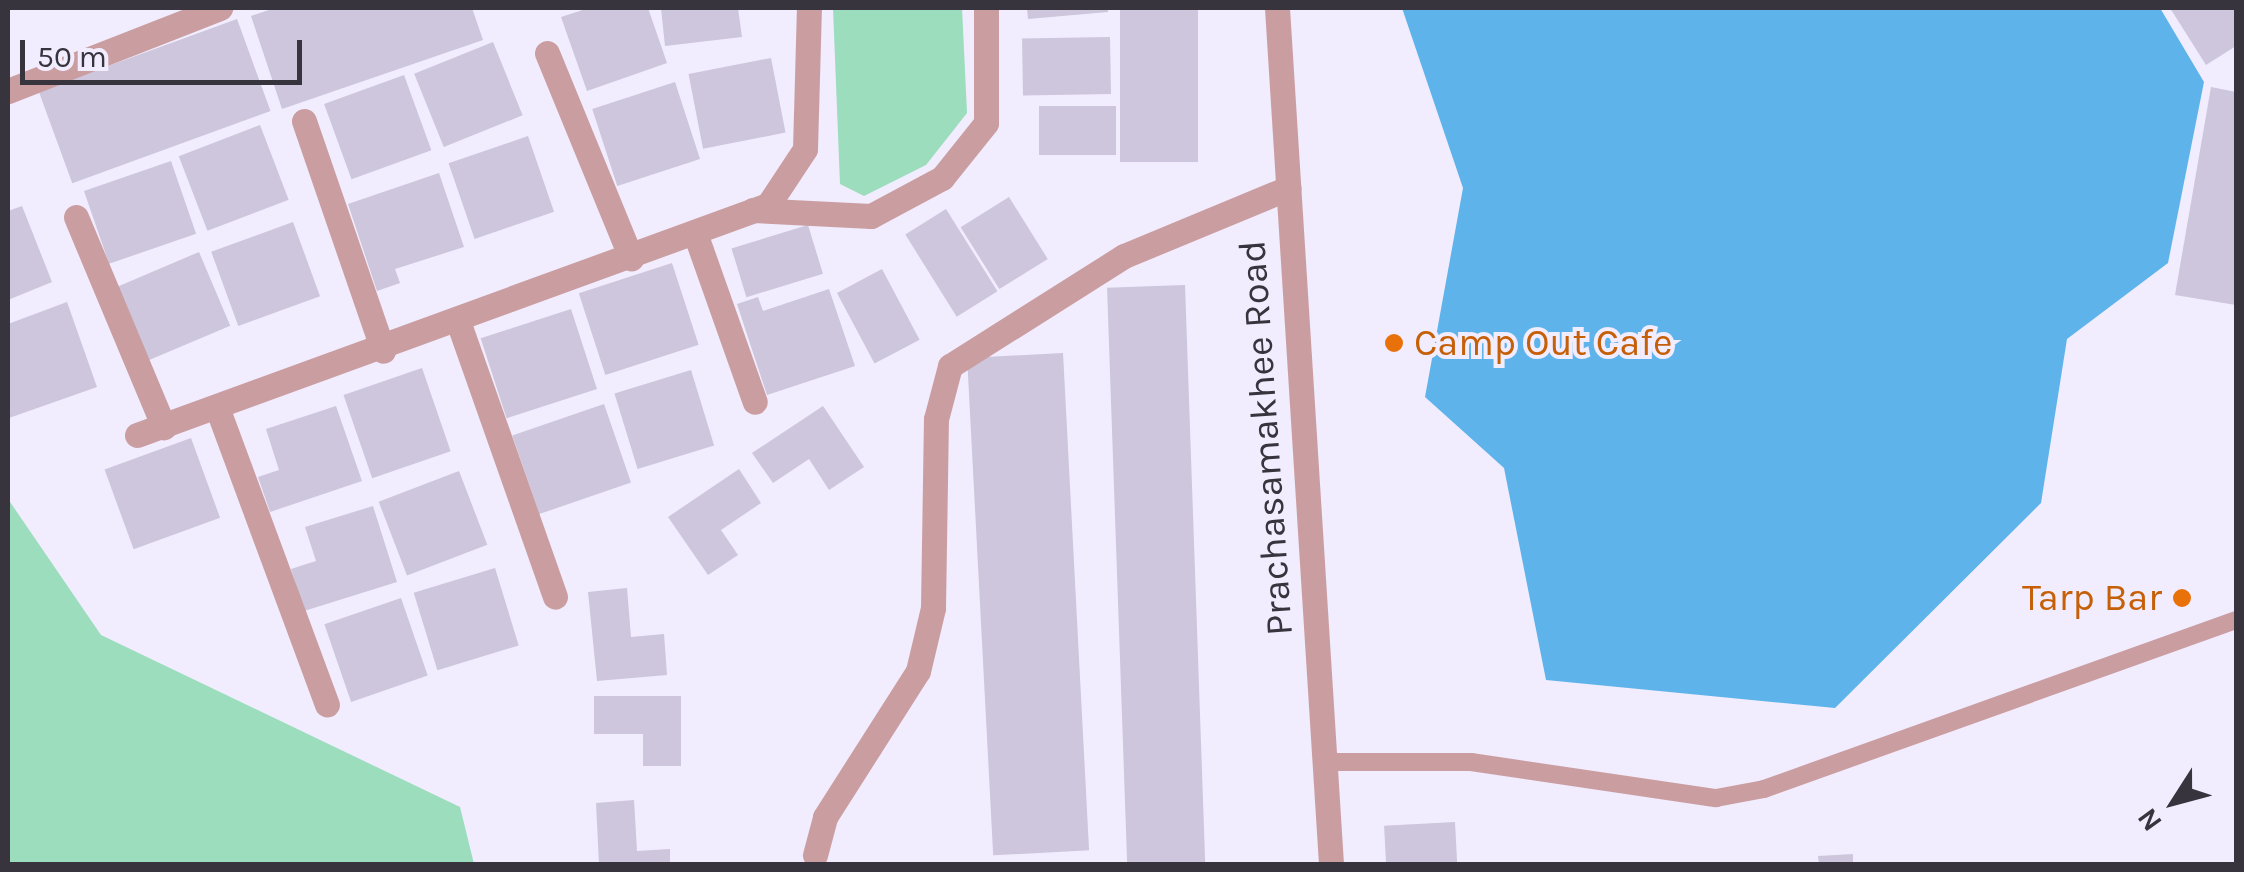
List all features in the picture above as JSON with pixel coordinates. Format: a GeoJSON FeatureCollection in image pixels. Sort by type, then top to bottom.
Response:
{"type":"FeatureCollection","features":[{"type":"Feature","properties":{"kind":"street"},"geometry":{"type":"LineString","coordinates":[[8,90],[195,12],[220,8]]}},
{"type":"Feature","properties":{"kind":"street"},"geometry":{"type":"LineString","coordinates":[[137,436],[383,352],[768,205],[804,149],[809,8]]}},
{"type":"Feature","properties":{"kind":"street"},"geometry":{"type":"LineString","coordinates":[[753,210],[870,216],[942,178],[986,123],[986,8]]}},
{"type":"Feature","properties":{"kind":"street","name":"Prachasamakhee Road"},"geometry":{"type":"LineString","coordinates":[[1277,8],[1330,864]]}},
{"type":"Feature","properties":{"kind":"street"},"geometry":{"type":"LineString","coordinates":[[547,54],[631,258]]}},
{"type":"Feature","properties":{"kind":"street"},"geometry":{"type":"LineString","coordinates":[[304,121],[383,352]]}},
{"type":"Feature","properties":{"kind":"street"},"geometry":{"type":"LineString","coordinates":[[815,855],[825,817],[918,670],[932,608],[936,419],[950,366],[1124,256],[1288,188]]}},
{"type":"Feature","properties":{"kind":"street"},"geometry":{"type":"LineString","coordinates":[[76,218],[164,427]]}},
{"type":"Feature","properties":{"kind":"street"},"geometry":{"type":"LineString","coordinates":[[695,233],[755,402]]}},
{"type":"Feature","properties":{"kind":"street"},"geometry":{"type":"LineString","coordinates":[[458,324],[554,597]]}},
{"type":"Feature","properties":{"kind":"street"},"geometry":{"type":"LineString","coordinates":[[218,410],[327,704]]}},
{"type":"Feature","properties":{"kind":"lane"},"geometry":{"type":"LineString","coordinates":[[1324,762],[1471,762],[1716,798],[1764,789],[2236,620]]}},
{"type":"Feature","properties":{"kind":"green space"},"geometry":{"type":"Polygon","coordinates":[[[833,8],[962,8],[967,113],[926,165],[864,196],[840,184],[833,8]]]}},
{"type":"Feature","properties":{"kind":"green space"},"geometry":{"type":"Polygon","coordinates":[[[8,499],[101,635],[460,807],[474,864],[8,864],[8,499]]]}},
{"type":"Feature","properties":{"kind":"water"},"geometry":{"type":"Polygon","coordinates":[[[1402,8],[2160,8],[2204,82],[2168,263],[2067,339],[2041,503],[1835,708],[1546,680],[1504,468],[1425,397],[1463,188],[1402,8]]]}},
{"type":"Feature","properties":{"kind":"building"},"geometry":{"type":"Polygon","coordinates":[[[275,8],[472,8],[483,40],[282,109],[251,16],[275,8]]]}},
{"type":"Feature","properties":{"kind":"building"},"geometry":{"type":"Polygon","coordinates":[[[589,8],[648,8],[667,63],[587,91],[561,17],[589,8]]]}},
{"type":"Feature","properties":{"kind":"building"},"geometry":{"type":"Polygon","coordinates":[[[661,8],[738,8],[742,37],[665,46],[661,8]]]}},
{"type":"Feature","properties":{"kind":"building"},"geometry":{"type":"Polygon","coordinates":[[[1027,8],[1108,8],[1108,12],[1028,19],[1027,8]]]}},
{"type":"Feature","properties":{"kind":"building"},"geometry":{"type":"Polygon","coordinates":[[[1120,8],[1198,8],[1198,162],[1120,162],[1120,8]]]}},
{"type":"Feature","properties":{"kind":"building"},"geometry":{"type":"Polygon","coordinates":[[[2170,8],[2236,8],[2236,46],[2206,65],[2170,8]]]}},
{"type":"Feature","properties":{"kind":"building"},"geometry":{"type":"Polygon","coordinates":[[[237,19],[271,111],[72,183],[39,91],[237,19]]]}},
{"type":"Feature","properties":{"kind":"building"},"geometry":{"type":"Polygon","coordinates":[[[1110,37],[1111,94],[1023,96],[1022,39],[1110,37]]]}},
{"type":"Feature","properties":{"kind":"building"},"geometry":{"type":"Polygon","coordinates":[[[493,42],[523,115],[444,147],[414,74],[493,42]]]}},
{"type":"Feature","properties":{"kind":"building"},"geometry":{"type":"Polygon","coordinates":[[[771,58],[786,133],[703,149],[689,74],[771,58]]]}},
{"type":"Feature","properties":{"kind":"building"},"geometry":{"type":"Polygon","coordinates":[[[404,75],[431,150],[351,179],[324,104],[404,75]]]}},
{"type":"Feature","properties":{"kind":"building"},"geometry":{"type":"Polygon","coordinates":[[[675,82],[700,159],[617,186],[592,109],[675,82]]]}},
{"type":"Feature","properties":{"kind":"building"},"geometry":{"type":"Polygon","coordinates":[[[2211,87],[2236,92],[2236,305],[2175,295],[2211,87]]]}},
{"type":"Feature","properties":{"kind":"building"},"geometry":{"type":"Polygon","coordinates":[[[1039,106],[1116,106],[1116,155],[1039,155],[1039,106]]]}},
{"type":"Feature","properties":{"kind":"building"},"geometry":{"type":"Polygon","coordinates":[[[260,125],[289,200],[207,231],[179,156],[260,125]]]}},
{"type":"Feature","properties":{"kind":"building"},"geometry":{"type":"Polygon","coordinates":[[[528,136],[554,212],[475,239],[449,163],[528,136]]]}},
{"type":"Feature","properties":{"kind":"building"},"geometry":{"type":"Polygon","coordinates":[[[171,161],[196,234],[109,264],[84,191],[171,161]]]}},
{"type":"Feature","properties":{"kind":"building"},"geometry":{"type":"Polygon","coordinates":[[[439,173],[464,247],[395,269],[400,283],[377,291],[348,204],[439,173]]]}},
{"type":"Feature","properties":{"kind":"building"},"geometry":{"type":"Polygon","coordinates":[[[1009,197],[1048,259],[999,289],[961,227],[1009,197]]]}},
{"type":"Feature","properties":{"kind":"building"},"geometry":{"type":"Polygon","coordinates":[[[22,206],[52,282],[8,300],[8,211],[22,206]]]}},
{"type":"Feature","properties":{"kind":"building"},"geometry":{"type":"Polygon","coordinates":[[[946,209],[997,291],[957,317],[905,234],[946,209]]]}},
{"type":"Feature","properties":{"kind":"building"},"geometry":{"type":"Polygon","coordinates":[[[293,222],[320,296],[238,326],[211,252],[293,222]]]}},
{"type":"Feature","properties":{"kind":"building"},"geometry":{"type":"Polygon","coordinates":[[[808,225],[823,274],[746,297],[731,248],[808,225]]]}},
{"type":"Feature","properties":{"kind":"building"},"geometry":{"type":"Polygon","coordinates":[[[199,252],[230,326],[147,361],[116,287],[199,252]]]}},
{"type":"Feature","properties":{"kind":"building"},"geometry":{"type":"Polygon","coordinates":[[[672,263],[699,345],[605,375],[579,293],[672,263]]]}},
{"type":"Feature","properties":{"kind":"building"},"geometry":{"type":"Polygon","coordinates":[[[882,269],[920,340],[875,364],[837,293],[882,269]]]}},
{"type":"Feature","properties":{"kind":"building"},"geometry":{"type":"Polygon","coordinates":[[[1185,285],[1205,864],[1127,864],[1107,288],[1185,285]]]}},
{"type":"Feature","properties":{"kind":"building"},"geometry":{"type":"Polygon","coordinates":[[[829,289],[855,366],[767,395],[737,304],[758,297],[763,311],[829,289]]]}},
{"type":"Feature","properties":{"kind":"building"},"geometry":{"type":"Polygon","coordinates":[[[67,302],[97,387],[9,418],[8,324],[67,302]]]}},
{"type":"Feature","properties":{"kind":"building"},"geometry":{"type":"Polygon","coordinates":[[[571,309],[597,389],[507,418],[481,338],[571,309]]]}},
{"type":"Feature","properties":{"kind":"building"},"geometry":{"type":"Polygon","coordinates":[[[1063,353],[1089,850],[993,855],[967,358],[1063,353]]]}},
{"type":"Feature","properties":{"kind":"building"},"geometry":{"type":"Polygon","coordinates":[[[422,368],[451,451],[372,478],[344,395],[422,368]]]}},
{"type":"Feature","properties":{"kind":"building"},"geometry":{"type":"Polygon","coordinates":[[[691,370],[714,446],[638,469],[614,393],[691,370]]]}},
{"type":"Feature","properties":{"kind":"building"},"geometry":{"type":"Polygon","coordinates":[[[604,404],[631,482],[539,514],[512,436],[604,404]]]}},
{"type":"Feature","properties":{"kind":"building"},"geometry":{"type":"Polygon","coordinates":[[[336,406],[362,481],[270,512],[258,477],[279,470],[266,429],[336,406]]]}},
{"type":"Feature","properties":{"kind":"building"},"geometry":{"type":"Polygon","coordinates":[[[823,406],[864,467],[829,490],[809,459],[773,483],[752,453],[823,406]]]}},
{"type":"Feature","properties":{"kind":"building"},"geometry":{"type":"Polygon","coordinates":[[[191,438],[220,518],[134,549],[105,469],[191,438]]]}},
{"type":"Feature","properties":{"kind":"building"},"geometry":{"type":"Polygon","coordinates":[[[739,469],[761,503],[721,530],[738,555],[708,575],[668,517],[739,469]]]}},
{"type":"Feature","properties":{"kind":"building"},"geometry":{"type":"Polygon","coordinates":[[[459,471],[487,545],[407,576],[379,502],[459,471]]]}},
{"type":"Feature","properties":{"kind":"building"},"geometry":{"type":"Polygon","coordinates":[[[373,506],[397,582],[304,611],[291,569],[316,561],[305,527],[373,506]]]}},
{"type":"Feature","properties":{"kind":"building"},"geometry":{"type":"Polygon","coordinates":[[[495,568],[519,645],[437,670],[414,593],[495,568]]]}},
{"type":"Feature","properties":{"kind":"building"},"geometry":{"type":"Polygon","coordinates":[[[627,588],[631,637],[664,634],[667,675],[597,681],[588,592],[627,588]]]}},
{"type":"Feature","properties":{"kind":"building"},"geometry":{"type":"Polygon","coordinates":[[[401,598],[428,676],[351,702],[324,624],[401,598]]]}},
{"type":"Feature","properties":{"kind":"building"},"geometry":{"type":"Polygon","coordinates":[[[594,696],[681,696],[681,766],[643,766],[643,734],[594,734],[594,696]]]}},
{"type":"Feature","properties":{"kind":"building"},"geometry":{"type":"Polygon","coordinates":[[[634,800],[637,851],[670,849],[670,864],[599,864],[596,803],[634,800]]]}},
{"type":"Feature","properties":{"kind":"building"},"geometry":{"type":"Polygon","coordinates":[[[1455,822],[1457,862],[1386,864],[1384,826],[1455,822]]]}},
{"type":"Feature","properties":{"kind":"building"},"geometry":{"type":"Polygon","coordinates":[[[1853,854],[1853,864],[1819,864],[1818,856],[1853,854]]]}},
{"type":"Feature","properties":{"kind":"place","name":"Camp Out Cafe"},"geometry":{"type":"Point","coordinates":[1394,343]}},
{"type":"Feature","properties":{"kind":"place","name":"Tarp Bar"},"geometry":{"type":"Point","coordinates":[2182,598]}}]}
